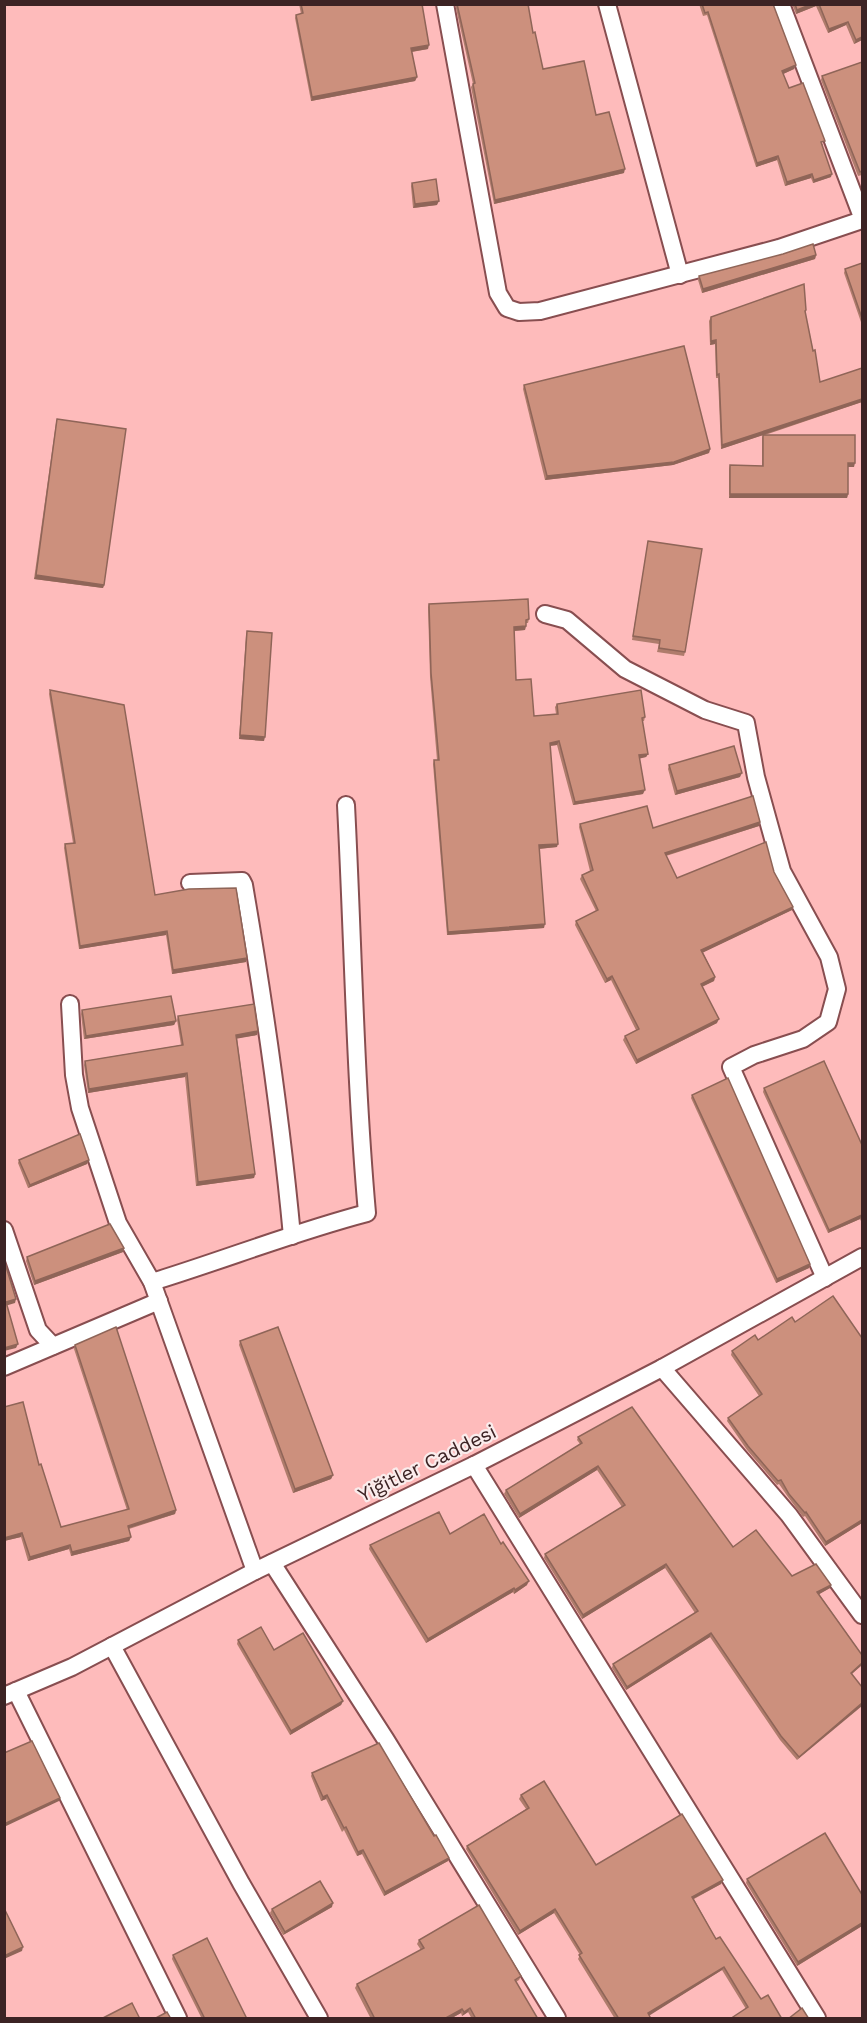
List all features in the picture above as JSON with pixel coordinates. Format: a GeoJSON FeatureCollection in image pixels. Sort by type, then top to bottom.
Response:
{"type":"FeatureCollection","features":[{"type":"Feature","properties":{"kind":"street"},"geometry":{"type":"LineString","coordinates":[[445,4],[498,293],[507,308],[519,312],[540,311],[779,248],[862,219],[781,4]]}},
{"type":"Feature","properties":{"kind":"street"},"geometry":{"type":"LineString","coordinates":[[607,4],[680,274]]}},
{"type":"Feature","properties":{"kind":"street"},"geometry":{"type":"LineString","coordinates":[[545,614],[567,620],[625,669],[705,710],[746,723],[756,777],[782,871],[829,957],[837,988],[828,1022],[803,1039],[754,1055],[731,1067],[825,1278]]}},
{"type":"Feature","properties":{"kind":"street"},"geometry":{"type":"LineString","coordinates":[[152,1282],[319,1226],[367,1214],[359,1121],[354,955],[346,805]]}},
{"type":"Feature","properties":{"kind":"street"},"geometry":{"type":"LineString","coordinates":[[190,883],[242,881],[244,885],[283,1136],[292,1236]]}},
{"type":"Feature","properties":{"kind":"street"},"geometry":{"type":"LineString","coordinates":[[70,1004],[74,1075],[80,1108],[118,1223],[152,1282],[255,1571]]}},
{"type":"Feature","properties":{"kind":"street"},"geometry":{"type":"LineString","coordinates":[[4,1230],[38,1330],[53,1346]]}},
{"type":"Feature","properties":{"kind":"street","name":"Yiğitler Caddesi"},"geometry":{"type":"LineString","coordinates":[[10,1694],[72,1667],[255,1571],[474,1465],[662,1368],[862,1257]]}},
{"type":"Feature","properties":{"kind":"street"},"geometry":{"type":"LineString","coordinates":[[4,1367],[159,1301]]}},
{"type":"Feature","properties":{"kind":"street"},"geometry":{"type":"LineString","coordinates":[[662,1368],[789,1515],[862,1615]]}},
{"type":"Feature","properties":{"kind":"street"},"geometry":{"type":"LineString","coordinates":[[474,1465],[817,2019]]}},
{"type":"Feature","properties":{"kind":"street"},"geometry":{"type":"LineString","coordinates":[[272,1563],[386,1740],[557,2019]]}},
{"type":"Feature","properties":{"kind":"street"},"geometry":{"type":"LineString","coordinates":[[112,1646],[241,1883],[319,2019]]}},
{"type":"Feature","properties":{"kind":"street"},"geometry":{"type":"LineString","coordinates":[[10,1694],[178,2019]]}},
{"type":"Feature","properties":{"kind":"building"},"geometry":{"type":"Polygon","coordinates":[[[301,4],[422,4],[429,45],[411,48],[417,77],[312,97],[296,15],[303,13],[301,4]]]}},
{"type":"Feature","properties":{"kind":"building"},"geometry":{"type":"Polygon","coordinates":[[[457,4],[528,4],[543,69],[584,61],[596,115],[609,112],[625,169],[495,200],[473,84],[475,83],[457,4]]]}},
{"type":"Feature","properties":{"kind":"building"},"geometry":{"type":"Polygon","coordinates":[[[702,4],[773,4],[796,65],[782,71],[789,88],[803,83],[825,141],[821,142],[832,174],[814,180],[812,174],[787,182],[778,156],[757,163],[708,12],[705,13],[702,4]]]}},
{"type":"Feature","properties":{"kind":"building"},"geometry":{"type":"Polygon","coordinates":[[[795,4],[812,4],[797,10],[795,4]]]}},
{"type":"Feature","properties":{"kind":"building"},"geometry":{"type":"Polygon","coordinates":[[[819,4],[862,4],[862,37],[856,40],[848,22],[829,29],[819,4]]]}},
{"type":"Feature","properties":{"kind":"building"},"geometry":{"type":"Polygon","coordinates":[[[862,62],[862,171],[860,172],[822,76],[862,62]]]}},
{"type":"Feature","properties":{"kind":"building"},"geometry":{"type":"Polygon","coordinates":[[[436,179],[439,201],[415,204],[412,183],[436,179]]]}},
{"type":"Feature","properties":{"kind":"building"},"geometry":{"type":"Polygon","coordinates":[[[813,244],[816,255],[703,289],[699,276],[813,244]]]}},
{"type":"Feature","properties":{"kind":"building"},"geometry":{"type":"Polygon","coordinates":[[[862,263],[862,318],[845,269],[862,263]]]}},
{"type":"Feature","properties":{"kind":"building"},"geometry":{"type":"Polygon","coordinates":[[[804,284],[805,311],[820,382],[862,368],[862,399],[722,445],[719,374],[717,375],[716,340],[711,341],[711,317],[804,284]]]}},
{"type":"Feature","properties":{"kind":"building"},"geometry":{"type":"Polygon","coordinates":[[[684,346],[710,449],[674,462],[547,476],[524,385],[684,346]]]}},
{"type":"Feature","properties":{"kind":"building"},"geometry":{"type":"Polygon","coordinates":[[[57,419],[126,429],[104,585],[36,575],[57,419]]]}},
{"type":"Feature","properties":{"kind":"building"},"geometry":{"type":"Polygon","coordinates":[[[763,435],[855,435],[855,463],[848,463],[848,494],[730,494],[730,465],[763,466],[763,435]]]}},
{"type":"Feature","properties":{"kind":"building"},"geometry":{"type":"Polygon","coordinates":[[[648,541],[702,549],[685,652],[659,648],[660,640],[633,636],[648,541]]]}},
{"type":"Feature","properties":{"kind":"building"},"geometry":{"type":"Polygon","coordinates":[[[528,599],[529,619],[526,620],[526,626],[514,627],[516,680],[531,679],[534,716],[558,714],[557,704],[641,690],[645,717],[642,718],[648,754],[639,755],[645,790],[575,802],[559,741],[550,743],[558,844],[539,845],[545,924],[448,932],[434,760],[439,760],[431,673],[429,604],[528,599]]]}},
{"type":"Feature","properties":{"kind":"building"},"geometry":{"type":"Polygon","coordinates":[[[247,631],[272,633],[265,737],[240,735],[247,631]]]}},
{"type":"Feature","properties":{"kind":"building"},"geometry":{"type":"Polygon","coordinates":[[[50,690],[124,705],[155,895],[189,889],[236,888],[247,958],[173,970],[167,931],[80,946],[65,844],[75,843],[50,690]]]}},
{"type":"Feature","properties":{"kind":"building"},"geometry":{"type":"Polygon","coordinates":[[[734,746],[742,773],[677,791],[669,765],[734,746]]]}},
{"type":"Feature","properties":{"kind":"building"},"geometry":{"type":"Polygon","coordinates":[[[753,796],[760,822],[665,853],[677,878],[766,842],[774,872],[793,907],[701,950],[715,977],[701,984],[719,1019],[637,1060],[625,1036],[639,1029],[612,976],[607,979],[576,921],[598,910],[582,875],[593,870],[580,824],[647,806],[653,828],[753,796]]]}},
{"type":"Feature","properties":{"kind":"building"},"geometry":{"type":"Polygon","coordinates":[[[171,996],[176,1021],[86,1036],[82,1010],[171,996]]]}},
{"type":"Feature","properties":{"kind":"building"},"geometry":{"type":"Polygon","coordinates":[[[254,1004],[258,1031],[236,1035],[255,1174],[198,1182],[187,1073],[89,1089],[85,1061],[183,1045],[178,1016],[254,1004]]]}},
{"type":"Feature","properties":{"kind":"building"},"geometry":{"type":"Polygon","coordinates":[[[824,1061],[862,1145],[862,1215],[829,1230],[764,1088],[824,1061]]]}},
{"type":"Feature","properties":{"kind":"building"},"geometry":{"type":"Polygon","coordinates":[[[728,1078],[810,1264],[777,1279],[692,1095],[728,1078]]]}},
{"type":"Feature","properties":{"kind":"building"},"geometry":{"type":"Polygon","coordinates":[[[80,1134],[89,1160],[30,1185],[19,1160],[80,1134]]]}},
{"type":"Feature","properties":{"kind":"building"},"geometry":{"type":"Polygon","coordinates":[[[110,1224],[124,1248],[35,1281],[27,1257],[110,1224]]]}},
{"type":"Feature","properties":{"kind":"building"},"geometry":{"type":"Polygon","coordinates":[[[4,1260],[16,1299],[6,1302],[18,1344],[4,1348],[4,1260]]]}},
{"type":"Feature","properties":{"kind":"building"},"geometry":{"type":"Polygon","coordinates":[[[833,1296],[862,1338],[862,1520],[826,1542],[781,1480],[778,1481],[748,1446],[728,1418],[762,1394],[732,1351],[755,1335],[758,1340],[792,1317],[795,1322],[833,1296]]]}},
{"type":"Feature","properties":{"kind":"building"},"geometry":{"type":"Polygon","coordinates":[[[116,1327],[176,1510],[128,1526],[131,1537],[72,1552],[70,1545],[30,1557],[22,1533],[4,1538],[4,1407],[23,1402],[39,1465],[41,1464],[61,1527],[129,1509],[75,1345],[116,1327]]]}},
{"type":"Feature","properties":{"kind":"building"},"geometry":{"type":"Polygon","coordinates":[[[278,1327],[333,1475],[295,1489],[240,1341],[278,1327]]]}},
{"type":"Feature","properties":{"kind":"building"},"geometry":{"type":"Polygon","coordinates":[[[632,1407],[733,1547],[756,1530],[792,1576],[816,1564],[831,1585],[817,1592],[862,1655],[862,1663],[851,1673],[862,1687],[862,1703],[799,1757],[781,1736],[711,1633],[627,1687],[613,1664],[698,1611],[666,1564],[583,1615],[545,1554],[625,1505],[598,1466],[520,1514],[506,1490],[582,1443],[578,1437],[632,1407]]]}},
{"type":"Feature","properties":{"kind":"building"},"geometry":{"type":"Polygon","coordinates":[[[439,1512],[450,1534],[484,1514],[501,1544],[503,1542],[529,1581],[428,1639],[370,1545],[439,1512]]]}},
{"type":"Feature","properties":{"kind":"building"},"geometry":{"type":"Polygon","coordinates":[[[261,1627],[274,1650],[303,1633],[343,1701],[291,1731],[238,1640],[261,1627]]]}},
{"type":"Feature","properties":{"kind":"building"},"geometry":{"type":"Polygon","coordinates":[[[32,1741],[60,1798],[4,1824],[4,1753],[32,1741]]]}},
{"type":"Feature","properties":{"kind":"building"},"geometry":{"type":"Polygon","coordinates":[[[379,1743],[449,1858],[385,1892],[363,1850],[358,1852],[327,1795],[323,1797],[312,1773],[379,1743]]]}},
{"type":"Feature","properties":{"kind":"building"},"geometry":{"type":"Polygon","coordinates":[[[544,1781],[596,1865],[682,1814],[723,1880],[692,1897],[716,1939],[720,1937],[761,1999],[768,1995],[782,2019],[730,2019],[748,2007],[724,1967],[648,2013],[651,2019],[619,2019],[579,1955],[582,1953],[555,1909],[520,1931],[467,1846],[529,1808],[521,1795],[544,1781]]]}},
{"type":"Feature","properties":{"kind":"building"},"geometry":{"type":"Polygon","coordinates":[[[825,1833],[862,1892],[862,1923],[798,1962],[747,1879],[825,1833]]]}},
{"type":"Feature","properties":{"kind":"building"},"geometry":{"type":"Polygon","coordinates":[[[320,1881],[333,1903],[285,1932],[272,1909],[320,1881]]]}},
{"type":"Feature","properties":{"kind":"building"},"geometry":{"type":"Polygon","coordinates":[[[479,1905],[521,1976],[515,1980],[538,2019],[476,2019],[470,2008],[464,2012],[462,2009],[444,2019],[375,2019],[357,1984],[424,1948],[419,1940],[479,1905]]]}},
{"type":"Feature","properties":{"kind":"building"},"geometry":{"type":"Polygon","coordinates":[[[4,1908],[23,1947],[4,1956],[4,1908]]]}},
{"type":"Feature","properties":{"kind":"building"},"geometry":{"type":"Polygon","coordinates":[[[207,1938],[247,2019],[205,2019],[173,1955],[207,1938]]]}},
{"type":"Feature","properties":{"kind":"building"},"geometry":{"type":"Polygon","coordinates":[[[132,2003],[140,2019],[101,2019],[132,2003]]]}},
{"type":"Feature","properties":{"kind":"building"},"geometry":{"type":"Polygon","coordinates":[[[802,2008],[809,2019],[788,2019],[802,2008]]]}},
{"type":"Feature","properties":{"kind":"building"},"geometry":{"type":"Polygon","coordinates":[[[167,2012],[171,2019],[154,2019],[167,2012]]]}}]}
